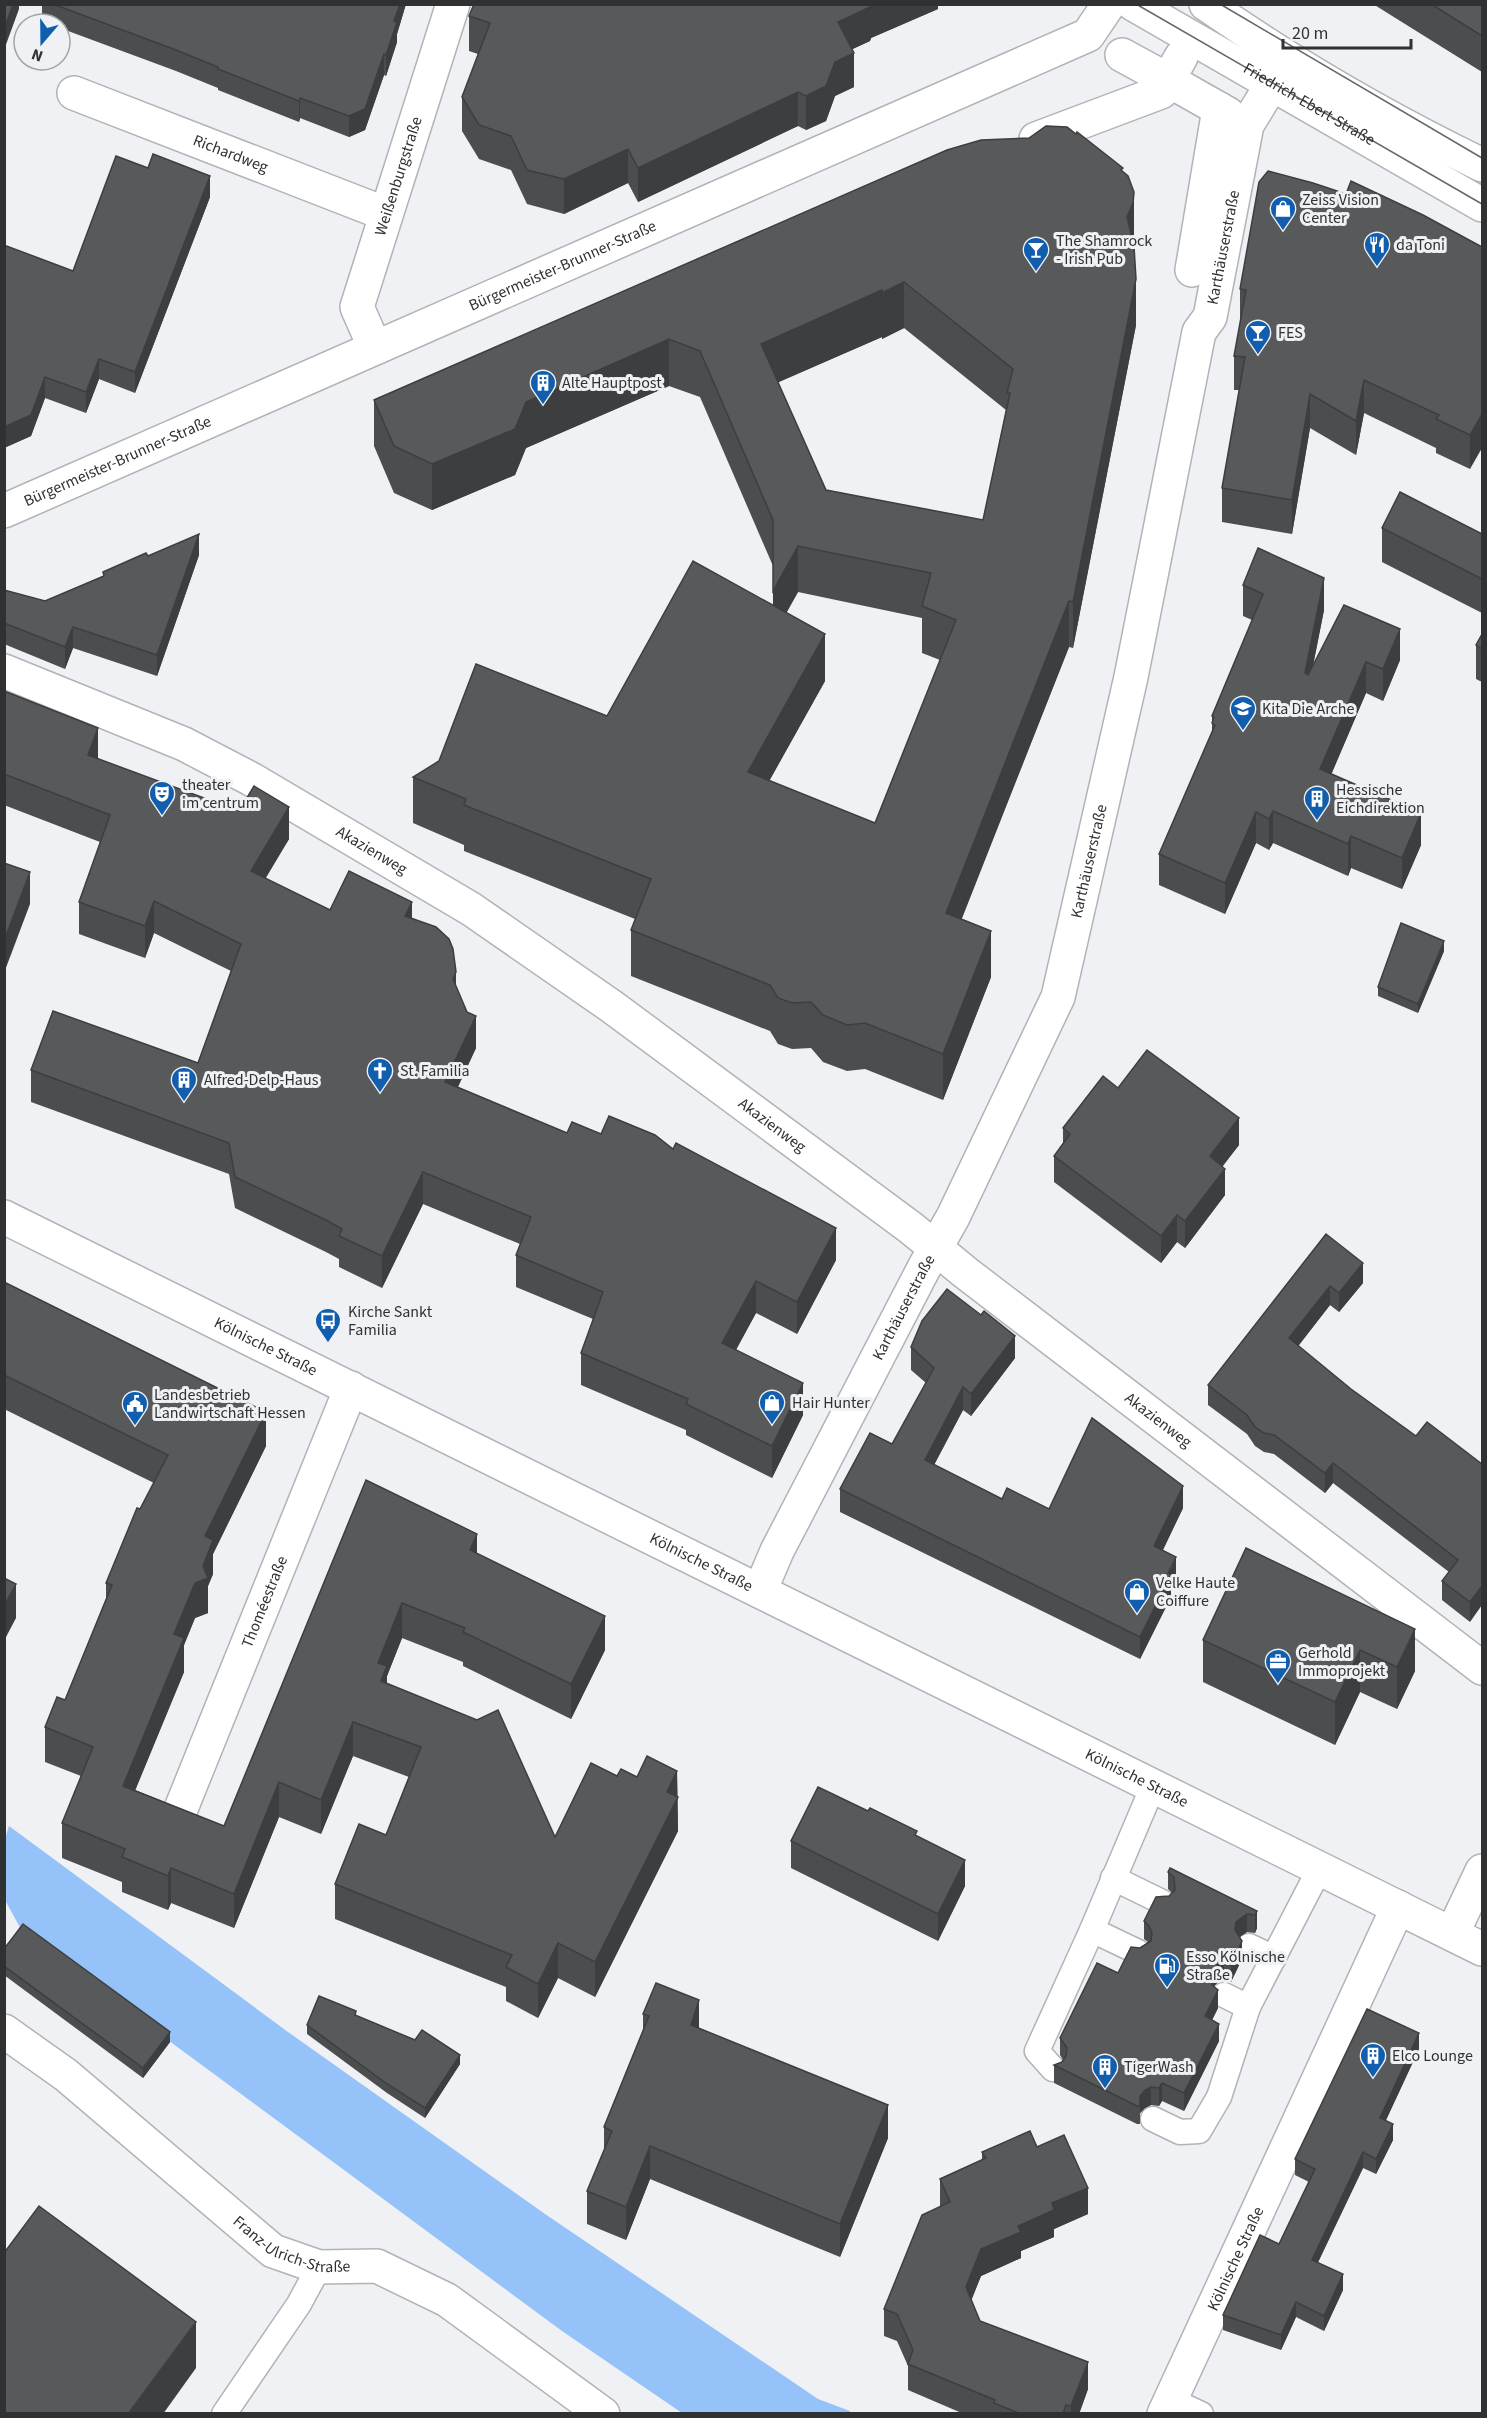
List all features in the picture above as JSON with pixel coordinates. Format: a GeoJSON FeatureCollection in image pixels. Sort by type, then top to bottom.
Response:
{"type":"FeatureCollection","features":[{"type":"Feature","properties":{"kind":"street","name":"Weißenburgstraße"},"geometry":{"type":"LineString","coordinates":[[375,348],[357,307],[453,4]]}},
{"type":"Feature","properties":{"kind":"street","name":"Bürgermeister-Brunner-Straße"},"geometry":{"type":"LineString","coordinates":[[4,511],[1088,36],[1108,4]]}},
{"type":"Feature","properties":{"kind":"street","name":"Friedrich-Ebert-Straße"},"geometry":{"type":"LineString","coordinates":[[1133,4],[1482,206]]}},
{"type":"Feature","properties":{"kind":"street"},"geometry":{"type":"LineString","coordinates":[[1151,4],[1244,30]]}},
{"type":"Feature","properties":{"kind":"street","name":"Friedrich-Ebert-Straße"},"geometry":{"type":"LineString","coordinates":[[1206,4],[1244,30],[1417,133],[1482,165]]}},
{"type":"Feature","properties":{"kind":"street"},"geometry":{"type":"LineString","coordinates":[[1122,55],[1175,69],[1223,112],[1192,270]]}},
{"type":"Feature","properties":{"kind":"street"},"geometry":{"type":"LineString","coordinates":[[1036,139],[1161,92],[1175,69]]}},
{"type":"Feature","properties":{"kind":"street","name":"Karthäuserstraße"},"geometry":{"type":"LineString","coordinates":[[760,1591],[777,1551],[953,1217],[1058,997],[1131,677],[1200,332],[1210,317],[1247,125],[1272,84]]}},
{"type":"Feature","properties":{"kind":"street","name":"Richardweg"},"geometry":{"type":"LineString","coordinates":[[74,93],[386,214]]}},
{"type":"Feature","properties":{"kind":"street","name":"Akazienweg"},"geometry":{"type":"LineString","coordinates":[[4,671],[110,712],[202,753],[251,779],[471,909],[611,1006],[935,1248],[1482,1668]]}},
{"type":"Feature","properties":{"kind":"street","name":"Kölnische Straße"},"geometry":{"type":"LineString","coordinates":[[4,1217],[1482,1949]]}},
{"type":"Feature","properties":{"kind":"street","name":"Thoméestraße"},"geometry":{"type":"LineString","coordinates":[[178,1816],[351,1388]]}},
{"type":"Feature","properties":{"kind":"street"},"geometry":{"type":"LineString","coordinates":[[1452,1934],[1482,1871]]}},
{"type":"Feature","properties":{"kind":"street","name":"Kölnische Straße"},"geometry":{"type":"LineString","coordinates":[[1167,2407],[1398,1907]]}},
{"type":"Feature","properties":{"kind":"street","name":"Franz-Ulrich-Straße"},"geometry":{"type":"LineString","coordinates":[[4,2031],[66,2075],[273,2252],[319,2267],[377,2266],[447,2300],[603,2414]]}},
{"type":"Feature","properties":{"kind":"lane"},"geometry":{"type":"LineString","coordinates":[[1053,2069],[1037,2051],[1092,1930],[1152,1786]]}},
{"type":"Feature","properties":{"kind":"lane"},"geometry":{"type":"LineString","coordinates":[[1153,2119],[1180,2132],[1198,2131],[1219,2097],[1248,2007],[1320,1868]]}},
{"type":"Feature","properties":{"kind":"lane"},"geometry":{"type":"LineString","coordinates":[[1113,1878],[1162,1902]]}},
{"type":"Feature","properties":{"kind":"lane"},"geometry":{"type":"LineString","coordinates":[[1092,1930],[1137,1952]]}},
{"type":"Feature","properties":{"kind":"lane"},"geometry":{"type":"LineString","coordinates":[[1249,1946],[1274,1958]]}},
{"type":"Feature","properties":{"kind":"lane"},"geometry":{"type":"LineString","coordinates":[[1224,1995],[1248,2007]]}},
{"type":"Feature","properties":{"kind":"lane"},"geometry":{"type":"LineString","coordinates":[[224,2414],[299,2304],[319,2267]]}},
{"type":"Feature","properties":{"kind":"lane"},"geometry":{"type":"LineString","coordinates":[[1167,2407],[1201,2414]]}},
{"type":"Feature","properties":{"kind":"shaded area"},"geometry":{"type":"Polygon","coordinates":[[[9,1826],[288,2032],[545,2214],[818,2399],[850,2411],[850,2413],[682,2413],[562,2331],[23,1933],[5,1900],[5,1839],[9,1826]]]}},
{"type":"Feature","properties":{"kind":"building"},"geometry":{"type":"Polygon","coordinates":[[[4,4],[13,4],[4,30],[4,4]]]}},
{"type":"Feature","properties":{"kind":"building"},"geometry":{"type":"Polygon","coordinates":[[[53,4],[400,4],[394,21],[397,22],[386,55],[384,54],[365,109],[349,116],[300,98],[299,101],[176,50],[53,4]]]}},
{"type":"Feature","properties":{"kind":"building"},"geometry":{"type":"Polygon","coordinates":[[[474,4],[871,4],[870,7],[838,22],[854,53],[835,62],[826,86],[806,96],[798,92],[638,168],[628,149],[564,179],[527,170],[511,136],[479,125],[462,97],[490,23],[469,16],[474,4]]]}},
{"type":"Feature","properties":{"kind":"building"},"geometry":{"type":"Polygon","coordinates":[[[1431,4],[1482,4],[1482,36],[1431,4]]]}},
{"type":"Feature","properties":{"kind":"building"},"geometry":{"type":"Polygon","coordinates":[[[1046,126],[1067,127],[1076,134],[1077,132],[1123,168],[1121,170],[1128,176],[1134,192],[1133,203],[1127,217],[1134,246],[1136,279],[1073,602],[1069,601],[946,913],[991,931],[943,1054],[865,1023],[847,1025],[823,1015],[811,1002],[792,1003],[778,998],[770,985],[631,930],[651,879],[464,805],[466,799],[413,777],[439,761],[476,664],[607,716],[693,561],[825,634],[748,772],[875,823],[956,620],[922,606],[931,573],[798,546],[773,591],[773,520],[700,351],[669,339],[526,402],[515,429],[432,464],[394,446],[374,400],[947,150],[981,140],[1029,138],[1046,126]],[[904,282],[761,344],[826,490],[983,520],[1013,369],[904,282]]]}},
{"type":"Feature","properties":{"kind":"building"},"geometry":{"type":"Polygon","coordinates":[[[153,154],[210,176],[135,372],[99,359],[86,392],[45,377],[31,415],[4,427],[4,245],[73,271],[116,156],[148,168],[153,154]]]}},
{"type":"Feature","properties":{"kind":"building"},"geometry":{"type":"Polygon","coordinates":[[[1268,171],[1346,194],[1351,181],[1423,215],[1482,247],[1482,414],[1470,435],[1436,419],[1439,415],[1364,380],[1356,421],[1310,394],[1292,500],[1222,488],[1245,357],[1234,356],[1246,290],[1240,289],[1259,182],[1268,171]]]}},
{"type":"Feature","properties":{"kind":"building"},"geometry":{"type":"Polygon","coordinates":[[[1400,492],[1482,534],[1482,579],[1382,528],[1400,492]]]}},
{"type":"Feature","properties":{"kind":"building"},"geometry":{"type":"Polygon","coordinates":[[[199,534],[157,655],[73,627],[65,647],[4,623],[4,590],[45,601],[104,576],[103,572],[146,553],[148,556],[199,534]]]}},
{"type":"Feature","properties":{"kind":"building"},"geometry":{"type":"Polygon","coordinates":[[[1258,548],[1324,578],[1305,673],[1308,675],[1344,605],[1400,629],[1383,669],[1366,662],[1320,769],[1421,813],[1402,858],[1351,836],[1348,844],[1273,811],[1269,819],[1256,812],[1225,883],[1159,854],[1215,725],[1212,723],[1214,717],[1212,716],[1263,594],[1243,585],[1258,548]]]}},
{"type":"Feature","properties":{"kind":"building"},"geometry":{"type":"Polygon","coordinates":[[[1482,634],[1482,649],[1476,645],[1482,634]]]}},
{"type":"Feature","properties":{"kind":"building"},"geometry":{"type":"Polygon","coordinates":[[[4,691],[98,728],[88,755],[239,811],[254,786],[289,807],[251,871],[330,910],[349,871],[412,902],[405,916],[436,927],[449,939],[453,949],[456,972],[453,979],[467,1012],[476,1016],[445,1082],[567,1133],[572,1122],[601,1134],[609,1116],[655,1135],[673,1149],[676,1143],[836,1228],[797,1302],[756,1281],[722,1343],[803,1383],[772,1446],[686,1404],[688,1399],[581,1353],[603,1292],[516,1255],[531,1217],[423,1172],[382,1256],[339,1236],[342,1229],[326,1220],[235,1177],[229,1143],[31,1070],[53,1011],[198,1063],[241,944],[154,901],[145,926],[79,902],[110,815],[4,774],[4,691]]]}},
{"type":"Feature","properties":{"kind":"building"},"geometry":{"type":"Polygon","coordinates":[[[4,863],[30,872],[4,941],[4,863]]]}},
{"type":"Feature","properties":{"kind":"building"},"geometry":{"type":"Polygon","coordinates":[[[1401,923],[1444,941],[1418,1004],[1378,987],[1401,923]]]}},
{"type":"Feature","properties":{"kind":"building"},"geometry":{"type":"Polygon","coordinates":[[[1147,1050],[1239,1118],[1210,1156],[1225,1169],[1185,1221],[1177,1215],[1161,1236],[1054,1156],[1070,1134],[1063,1128],[1103,1076],[1118,1088],[1147,1050]]]}},
{"type":"Feature","properties":{"kind":"building"},"geometry":{"type":"Polygon","coordinates":[[[1326,1234],[1363,1263],[1339,1293],[1330,1286],[1289,1338],[1351,1389],[1416,1436],[1427,1422],[1482,1464],[1482,1586],[1470,1602],[1442,1581],[1458,1560],[1333,1463],[1325,1473],[1274,1435],[1264,1433],[1255,1427],[1247,1415],[1208,1385],[1326,1234]]]}},
{"type":"Feature","properties":{"kind":"building"},"geometry":{"type":"Polygon","coordinates":[[[4,1282],[266,1412],[205,1536],[213,1540],[203,1566],[208,1578],[195,1583],[174,1634],[184,1638],[123,1786],[224,1826],[366,1480],[477,1534],[470,1550],[605,1616],[571,1684],[463,1632],[465,1628],[402,1603],[378,1663],[387,1666],[381,1681],[477,1720],[498,1710],[555,1837],[591,1763],[617,1776],[621,1769],[637,1777],[647,1756],[677,1771],[667,1792],[678,1797],[595,1962],[558,1943],[538,1984],[506,1967],[512,1955],[335,1884],[359,1824],[386,1835],[421,1747],[353,1722],[321,1800],[279,1782],[234,1894],[171,1868],[168,1876],[122,1857],[125,1849],[62,1823],[93,1747],[45,1727],[57,1697],[65,1700],[112,1585],[106,1583],[137,1508],[140,1509],[168,1455],[4,1375],[4,1282]]]}},
{"type":"Feature","properties":{"kind":"building"},"geometry":{"type":"Polygon","coordinates":[[[947,1289],[981,1315],[984,1311],[1015,1336],[971,1394],[963,1387],[925,1460],[1002,1499],[1007,1488],[1049,1509],[1092,1418],[1183,1486],[1154,1546],[1176,1557],[1168,1573],[1171,1574],[1140,1637],[840,1489],[870,1433],[892,1444],[934,1368],[911,1347],[922,1321],[947,1289]]]}},
{"type":"Feature","properties":{"kind":"building"},"geometry":{"type":"Polygon","coordinates":[[[1246,1548],[1415,1629],[1397,1667],[1360,1650],[1335,1702],[1203,1640],[1246,1548]]]}},
{"type":"Feature","properties":{"kind":"building"},"geometry":{"type":"Polygon","coordinates":[[[4,1578],[16,1584],[4,1606],[4,1578]]]}},
{"type":"Feature","properties":{"kind":"building"},"geometry":{"type":"Polygon","coordinates":[[[818,1787],[868,1811],[870,1808],[917,1831],[915,1835],[965,1860],[938,1914],[791,1841],[818,1787]]]}},
{"type":"Feature","properties":{"kind":"building"},"geometry":{"type":"Polygon","coordinates":[[[1170,1868],[1257,1911],[1255,1915],[1247,1914],[1236,1922],[1235,1930],[1242,1941],[1231,1965],[1224,1963],[1217,1965],[1211,1971],[1212,1985],[1218,1990],[1205,2016],[1219,2024],[1184,2093],[1162,2083],[1159,2088],[1151,2087],[1145,2090],[1140,2096],[1140,2106],[1137,2106],[1054,2065],[1062,2062],[1066,2056],[1067,2048],[1060,2038],[1097,1963],[1118,1973],[1131,1947],[1140,1948],[1151,1941],[1152,1933],[1144,1921],[1156,1897],[1169,1896],[1175,1890],[1174,1877],[1168,1872],[1170,1868]]]}},
{"type":"Feature","properties":{"kind":"building"},"geometry":{"type":"Polygon","coordinates":[[[23,1924],[170,2032],[143,2068],[4,1966],[4,1949],[23,1924]]]}},
{"type":"Feature","properties":{"kind":"building"},"geometry":{"type":"Polygon","coordinates":[[[656,1983],[699,2000],[691,2025],[888,2105],[840,2224],[650,2146],[626,2207],[587,2191],[612,2131],[604,2127],[649,2016],[643,2014],[656,1983]]]}},
{"type":"Feature","properties":{"kind":"building"},"geometry":{"type":"Polygon","coordinates":[[[319,1996],[356,2011],[355,2015],[415,2040],[422,2030],[460,2055],[425,2108],[387,2084],[307,2025],[319,1996]]]}},
{"type":"Feature","properties":{"kind":"building"},"geometry":{"type":"Polygon","coordinates":[[[1367,2009],[1419,2033],[1380,2118],[1393,2124],[1376,2159],[1363,2152],[1312,2260],[1343,2274],[1324,2316],[1296,2302],[1281,2335],[1223,2315],[1260,2235],[1279,2244],[1315,2169],[1295,2159],[1367,2009]]]}},
{"type":"Feature","properties":{"kind":"building"},"geometry":{"type":"Polygon","coordinates":[[[1030,2131],[1037,2147],[1064,2135],[1088,2188],[1052,2203],[1054,2210],[1018,2226],[1021,2232],[981,2249],[966,2287],[980,2321],[1088,2362],[1071,2406],[1066,2405],[1063,2414],[1021,2414],[994,2403],[995,2400],[908,2364],[913,2350],[897,2314],[884,2309],[922,2215],[950,2202],[940,2179],[986,2158],[982,2152],[1030,2131]]]}},
{"type":"Feature","properties":{"kind":"building"},"geometry":{"type":"Polygon","coordinates":[[[39,2206],[196,2322],[128,2414],[4,2414],[4,2253],[39,2206]]]}},
{"type":"Feature","properties":{"kind":"tram line"},"geometry":{"type":"LineString","coordinates":[[1136,4],[1482,204]]}},
{"type":"Feature","properties":{"kind":"tram line"},"geometry":{"type":"LineString","coordinates":[[1220,4],[1482,158]]}},
{"type":"Feature","properties":{"kind":"place","name":"Zeiss Vision Center"},"geometry":{"type":"Point","coordinates":[1283,232]}},
{"type":"Feature","properties":{"kind":"place","name":"da Toni"},"geometry":{"type":"Point","coordinates":[1377,268]}},
{"type":"Feature","properties":{"kind":"place","name":"The Shamrock - Irish Pub"},"geometry":{"type":"Point","coordinates":[1036,273]}},
{"type":"Feature","properties":{"kind":"place","name":"FES"},"geometry":{"type":"Point","coordinates":[1258,356]}},
{"type":"Feature","properties":{"kind":"place","name":"Alte Hauptpost"},"geometry":{"type":"Point","coordinates":[543,406]}},
{"type":"Feature","properties":{"kind":"place","name":"Kita Die Arche"},"geometry":{"type":"Point","coordinates":[1243,732]}},
{"type":"Feature","properties":{"kind":"place","name":"theater im centrum"},"geometry":{"type":"Point","coordinates":[162,817]}},
{"type":"Feature","properties":{"kind":"place","name":"Hessische Eichdirektion"},"geometry":{"type":"Point","coordinates":[1317,822]}},
{"type":"Feature","properties":{"kind":"place","name":"St. Familia"},"geometry":{"type":"Point","coordinates":[380,1094]}},
{"type":"Feature","properties":{"kind":"place","name":"Alfred-Delp-Haus"},"geometry":{"type":"Point","coordinates":[184,1103]}},
{"type":"Feature","properties":{"kind":"place","name":"Kirche Sankt Familia"},"geometry":{"type":"Point","coordinates":[328,1344]}},
{"type":"Feature","properties":{"kind":"place","name":"Hair Hunter"},"geometry":{"type":"Point","coordinates":[772,1426]}},
{"type":"Feature","properties":{"kind":"place","name":"Landesbetrieb Landwirtschaft Hessen"},"geometry":{"type":"Point","coordinates":[135,1427]}},
{"type":"Feature","properties":{"kind":"place","name":"Velke Haute Coiffure"},"geometry":{"type":"Point","coordinates":[1137,1615]}},
{"type":"Feature","properties":{"kind":"place","name":"Gerhold Immoprojekt"},"geometry":{"type":"Point","coordinates":[1278,1685]}},
{"type":"Feature","properties":{"kind":"place","name":"Esso Kölnische Straße"},"geometry":{"type":"Point","coordinates":[1167,1989]}},
{"type":"Feature","properties":{"kind":"place","name":"Elco Lounge"},"geometry":{"type":"Point","coordinates":[1373,2079]}},
{"type":"Feature","properties":{"kind":"place","name":"TigerWash"},"geometry":{"type":"Point","coordinates":[1105,2090]}}]}
